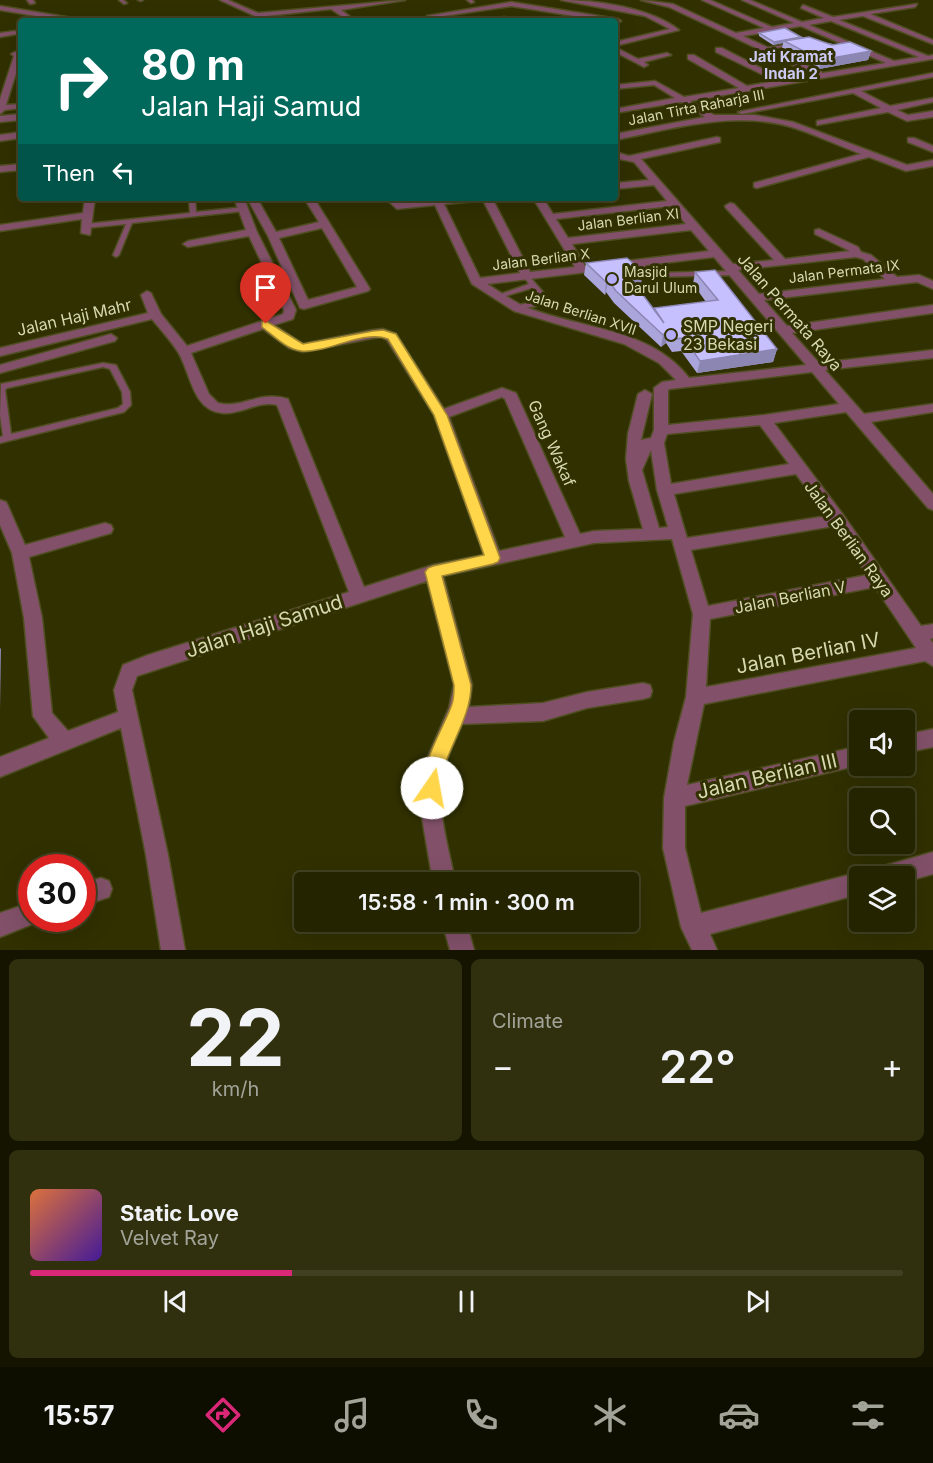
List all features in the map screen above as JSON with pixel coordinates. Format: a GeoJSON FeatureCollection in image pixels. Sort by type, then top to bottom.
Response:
{"type":"FeatureCollection","features":[{"type":"Feature","properties":{"kind":"street"},"geometry":{"type":"LineString","coordinates":[[223,0],[257,15],[402,0]]}},
{"type":"Feature","properties":{"kind":"street"},"geometry":{"type":"LineString","coordinates":[[323,0],[349,18]]}},
{"type":"Feature","properties":{"kind":"street"},"geometry":{"type":"LineString","coordinates":[[532,7],[545,0]]}},
{"type":"Feature","properties":{"kind":"street"},"geometry":{"type":"LineString","coordinates":[[564,0],[650,16],[675,28],[675,31],[618,43]]}},
{"type":"Feature","properties":{"kind":"street"},"geometry":{"type":"LineString","coordinates":[[591,4],[599,0]]}},
{"type":"Feature","properties":{"kind":"street"},"geometry":{"type":"LineString","coordinates":[[644,0],[667,2],[910,119],[933,114]]}},
{"type":"Feature","properties":{"kind":"street"},"geometry":{"type":"LineString","coordinates":[[705,0],[772,29]]}},
{"type":"Feature","properties":{"kind":"street"},"geometry":{"type":"LineString","coordinates":[[745,0],[850,47],[892,63]]}},
{"type":"Feature","properties":{"kind":"street"},"geometry":{"type":"LineString","coordinates":[[618,22],[650,16],[667,2]]}},
{"type":"Feature","properties":{"kind":"street"},"geometry":{"type":"LineString","coordinates":[[883,3],[899,8]]}},
{"type":"Feature","properties":{"kind":"street"},"geometry":{"type":"LineString","coordinates":[[432,18],[430,16],[511,4],[594,18]]}},
{"type":"Feature","properties":{"kind":"street"},"geometry":{"type":"LineString","coordinates":[[736,35],[915,5]]}},
{"type":"Feature","properties":{"kind":"street"},"geometry":{"type":"LineString","coordinates":[[803,7],[930,57]]}},
{"type":"Feature","properties":{"kind":"street"},"geometry":{"type":"LineString","coordinates":[[0,8],[60,18]]}},
{"type":"Feature","properties":{"kind":"street"},"geometry":{"type":"LineString","coordinates":[[866,15],[933,42]]}},
{"type":"Feature","properties":{"kind":"street"},"geometry":{"type":"LineString","coordinates":[[0,35],[15,33]]}},
{"type":"Feature","properties":{"kind":"street"},"geometry":{"type":"LineString","coordinates":[[642,38],[656,46]]}},
{"type":"Feature","properties":{"kind":"street"},"geometry":{"type":"LineString","coordinates":[[719,50],[781,81]]}},
{"type":"Feature","properties":{"kind":"street"},"geometry":{"type":"LineString","coordinates":[[618,51],[641,63],[667,55]]}},
{"type":"Feature","properties":{"kind":"street"},"geometry":{"type":"LineString","coordinates":[[1,110],[10,92],[18,55],[15,53]]}},
{"type":"Feature","properties":{"kind":"street"},"geometry":{"type":"LineString","coordinates":[[618,58],[628,56]]}},
{"type":"Feature","properties":{"kind":"street"},"geometry":{"type":"LineString","coordinates":[[691,57],[744,87]]}},
{"type":"Feature","properties":{"kind":"street"},"geometry":{"type":"LineString","coordinates":[[618,110],[744,87],[930,57]]}},
{"type":"Feature","properties":{"kind":"street","name":"Jalan Tirta Raharja III"},"geometry":{"type":"LineString","coordinates":[[618,136],[933,75]]}},
{"type":"Feature","properties":{"kind":"street"},"geometry":{"type":"LineString","coordinates":[[618,87],[655,83],[713,118],[755,118],[790,124],[906,168],[933,164]]}},
{"type":"Feature","properties":{"kind":"street"},"geometry":{"type":"LineString","coordinates":[[820,123],[933,100]]}},
{"type":"Feature","properties":{"kind":"street"},"geometry":{"type":"LineString","coordinates":[[1,110],[18,107]]}},
{"type":"Feature","properties":{"kind":"street"},"geometry":{"type":"LineString","coordinates":[[0,120],[18,117]]}},
{"type":"Feature","properties":{"kind":"street"},"geometry":{"type":"LineString","coordinates":[[0,138],[18,135]]}},
{"type":"Feature","properties":{"kind":"street"},"geometry":{"type":"LineString","coordinates":[[624,159],[717,140]]}},
{"type":"Feature","properties":{"kind":"street"},"geometry":{"type":"LineString","coordinates":[[911,140],[933,149]]}},
{"type":"Feature","properties":{"kind":"street"},"geometry":{"type":"LineString","coordinates":[[757,185],[871,154]]}},
{"type":"Feature","properties":{"kind":"street","name":"Jalan Permata Raya"},"geometry":{"type":"LineString","coordinates":[[624,159],[657,182],[933,504]]}},
{"type":"Feature","properties":{"kind":"street"},"geometry":{"type":"LineString","coordinates":[[0,169],[18,167]]}},
{"type":"Feature","properties":{"kind":"street"},"geometry":{"type":"LineString","coordinates":[[618,186],[657,182]]}},
{"type":"Feature","properties":{"kind":"street"},"geometry":{"type":"LineString","coordinates":[[0,228],[87,225],[90,201]]}},
{"type":"Feature","properties":{"kind":"street"},"geometry":{"type":"LineString","coordinates":[[184,351],[289,316],[290,310],[252,232],[240,201]]}},
{"type":"Feature","properties":{"kind":"street"},"geometry":{"type":"LineString","coordinates":[[254,201],[273,236],[304,305],[364,289],[311,201]]}},
{"type":"Feature","properties":{"kind":"street"},"geometry":{"type":"LineString","coordinates":[[393,201],[397,206],[445,201]]}},
{"type":"Feature","properties":{"kind":"street"},"geometry":{"type":"LineString","coordinates":[[489,201],[530,281]]}},
{"type":"Feature","properties":{"kind":"street"},"geometry":{"type":"LineString","coordinates":[[540,201],[581,268]]}},
{"type":"Feature","properties":{"kind":"street","name":"Jalan Berlian XVII"},"geometry":{"type":"LineString","coordinates":[[438,202],[476,282],[518,308],[628,341],[664,360],[675,369],[686,384]]}},
{"type":"Feature","properties":{"kind":"street"},"geometry":{"type":"LineString","coordinates":[[549,217],[675,204]]}},
{"type":"Feature","properties":{"kind":"street"},"geometry":{"type":"LineString","coordinates":[[730,206],[782,262]]}},
{"type":"Feature","properties":{"kind":"street"},"geometry":{"type":"LineString","coordinates":[[273,236],[325,224]]}},
{"type":"Feature","properties":{"kind":"street","name":"Jalan Berlian XI"},"geometry":{"type":"LineString","coordinates":[[565,242],[695,226]]}},
{"type":"Feature","properties":{"kind":"street"},"geometry":{"type":"LineString","coordinates":[[188,243],[252,232]]}},
{"type":"Feature","properties":{"kind":"street"},"geometry":{"type":"LineString","coordinates":[[819,232],[854,249],[856,254]]}},
{"type":"Feature","properties":{"kind":"street","name":"Jalan Berlian X"},"geometry":{"type":"LineString","coordinates":[[476,282],[530,281],[581,268],[717,253]]}},
{"type":"Feature","properties":{"kind":"street"},"geometry":{"type":"LineString","coordinates":[[733,271],[782,262],[856,254],[867,258],[892,279]]}},
{"type":"Feature","properties":{"kind":"street","name":"Jalan Permata IX"},"geometry":{"type":"LineString","coordinates":[[756,297],[892,279],[919,278],[932,284]]}},
{"type":"Feature","properties":{"kind":"street"},"geometry":{"type":"LineString","coordinates":[[147,295],[155,315],[184,351],[206,399],[214,406],[225,408],[278,399],[283,402],[359,596]]}},
{"type":"Feature","properties":{"kind":"street"},"geometry":{"type":"LineString","coordinates":[[784,330],[933,309]]}},
{"type":"Feature","properties":{"kind":"street","name":"Jalan Haji Mahr"},"geometry":{"type":"LineString","coordinates":[[0,352],[155,315]]}},
{"type":"Feature","properties":{"kind":"street"},"geometry":{"type":"LineString","coordinates":[[266,324],[293,345],[303,348],[373,334],[383,333],[392,337],[441,415],[493,558]]}},
{"type":"Feature","properties":{"kind":"street"},"geometry":{"type":"LineString","coordinates":[[0,369],[111,338]]}},
{"type":"Feature","properties":{"kind":"street"},"geometry":{"type":"LineString","coordinates":[[705,950],[693,927],[674,848],[674,798],[684,742],[696,697],[702,614],[665,490],[659,436],[662,388],[667,385],[933,354]]}},
{"type":"Feature","properties":{"kind":"street","name":"Gang Wakaf"},"geometry":{"type":"LineString","coordinates":[[441,415],[502,392],[512,396],[575,541]]}},
{"type":"Feature","properties":{"kind":"street"},"geometry":{"type":"LineString","coordinates":[[645,394],[640,420],[635,430],[633,451],[635,469],[653,534]]}},
{"type":"Feature","properties":{"kind":"street"},"geometry":{"type":"LineString","coordinates":[[635,469],[647,442],[659,436],[850,407]]}},
{"type":"Feature","properties":{"kind":"street"},"geometry":{"type":"LineString","coordinates":[[862,419],[933,408]]}},
{"type":"Feature","properties":{"kind":"street","name":"Jalan Berlian Raya"},"geometry":{"type":"LineString","coordinates":[[764,420],[879,579],[925,633],[931,656]]}},
{"type":"Feature","properties":{"kind":"street"},"geometry":{"type":"LineString","coordinates":[[665,490],[798,468]]}},
{"type":"Feature","properties":{"kind":"street"},"geometry":{"type":"LineString","coordinates":[[0,506],[20,553],[33,618],[43,716],[64,741]]}},
{"type":"Feature","properties":{"kind":"street","name":"Jalan Haji Samud"},"geometry":{"type":"LineString","coordinates":[[172,950],[157,855],[123,690],[130,671],[148,663],[433,572],[493,558],[594,537],[653,534],[680,539],[838,520]]}},
{"type":"Feature","properties":{"kind":"street"},"geometry":{"type":"LineString","coordinates":[[20,553],[105,530]]}},
{"type":"Feature","properties":{"kind":"street"},"geometry":{"type":"LineString","coordinates":[[433,572],[463,685],[462,701],[457,716],[433,773],[432,804],[442,872]]}},
{"type":"Feature","properties":{"kind":"street","name":"Jalan Berlian V"},"geometry":{"type":"LineString","coordinates":[[702,614],[879,579]]}},
{"type":"Feature","properties":{"kind":"street","name":"Jalan Berlian IV"},"geometry":{"type":"LineString","coordinates":[[696,697],[931,656]]}},
{"type":"Feature","properties":{"kind":"street"},"geometry":{"type":"LineString","coordinates":[[457,716],[543,712],[587,700],[643,691]]}},
{"type":"Feature","properties":{"kind":"street"},"geometry":{"type":"LineString","coordinates":[[0,767],[128,717]]}},
{"type":"Feature","properties":{"kind":"street"},"geometry":{"type":"LineString","coordinates":[[915,742],[933,738]]}},
{"type":"Feature","properties":{"kind":"street","name":"Jalan Berlian III"},"geometry":{"type":"LineString","coordinates":[[674,798],[849,757]]}},
{"type":"Feature","properties":{"kind":"street"},"geometry":{"type":"LineString","coordinates":[[915,868],[933,863]]}},
{"type":"Feature","properties":{"kind":"street"},"geometry":{"type":"LineString","coordinates":[[693,927],[849,886]]}},
{"type":"Feature","properties":{"kind":"street"},"geometry":{"type":"LineString","coordinates":[[0,925],[18,918]]}},
{"type":"Feature","properties":{"kind":"street"},"geometry":{"type":"LineString","coordinates":[[457,932],[462,950]]}},
{"type":"Feature","properties":{"kind":"lane"},"geometry":{"type":"LineString","coordinates":[[764,49],[797,44]]}},
{"type":"Feature","properties":{"kind":"lane"},"geometry":{"type":"LineString","coordinates":[[192,201],[193,214]]}},
{"type":"Feature","properties":{"kind":"lane"},"geometry":{"type":"LineString","coordinates":[[87,225],[244,209]]}},
{"type":"Feature","properties":{"kind":"lane"},"geometry":{"type":"LineString","coordinates":[[116,255],[130,221]]}},
{"type":"Feature","properties":{"kind":"lane"},"geometry":{"type":"LineString","coordinates":[[640,262],[646,272],[651,275],[733,271]]}},
{"type":"Feature","properties":{"kind":"lane"},"geometry":{"type":"LineString","coordinates":[[497,297],[530,281],[544,296],[543,302],[518,308]]}},
{"type":"Feature","properties":{"kind":"lane"},"geometry":{"type":"LineString","coordinates":[[103,365],[112,367],[126,392],[127,405],[121,410],[3,439],[1,389],[4,386],[103,365]]}},
{"type":"Feature","properties":{"kind":"building"},"geometry":{"type":"Polygon","coordinates":[[[785,28],[801,37],[774,42],[759,33],[785,28]]]}},
{"type":"Feature","properties":{"kind":"building"},"geometry":{"type":"Polygon","coordinates":[[[809,37],[832,45],[850,42],[871,51],[821,60],[784,41],[809,37]]]}},
{"type":"Feature","properties":{"kind":"building"},"geometry":{"type":"Polygon","coordinates":[[[627,258],[643,272],[628,275],[664,323],[654,308],[718,300],[695,272],[715,270],[777,349],[700,361],[684,338],[674,339],[668,330],[663,335],[616,291],[608,280],[606,282],[586,263],[627,258]]]}},
{"type":"Feature","properties":{"kind":"place","name":"Masjid Darul Ulum"},"geometry":{"type":"Point","coordinates":[612,279]}},
{"type":"Feature","properties":{"kind":"place","name":"SMP Negeri 23 Bekasi"},"geometry":{"type":"Point","coordinates":[671,335]}},
{"type":"Feature","properties":{"kind":"district","name":"Jati Kramat Indah 2"},"geometry":{"type":"Point","coordinates":[791,64]}},
{"type":"Feature","properties":{"kind":"route"},"geometry":{"type":"LineString","coordinates":[[266,324],[293,345],[303,348],[373,334],[383,333],[392,337],[441,415],[493,558],[433,572],[463,685],[462,701],[433,773],[432,788]]}}]}
